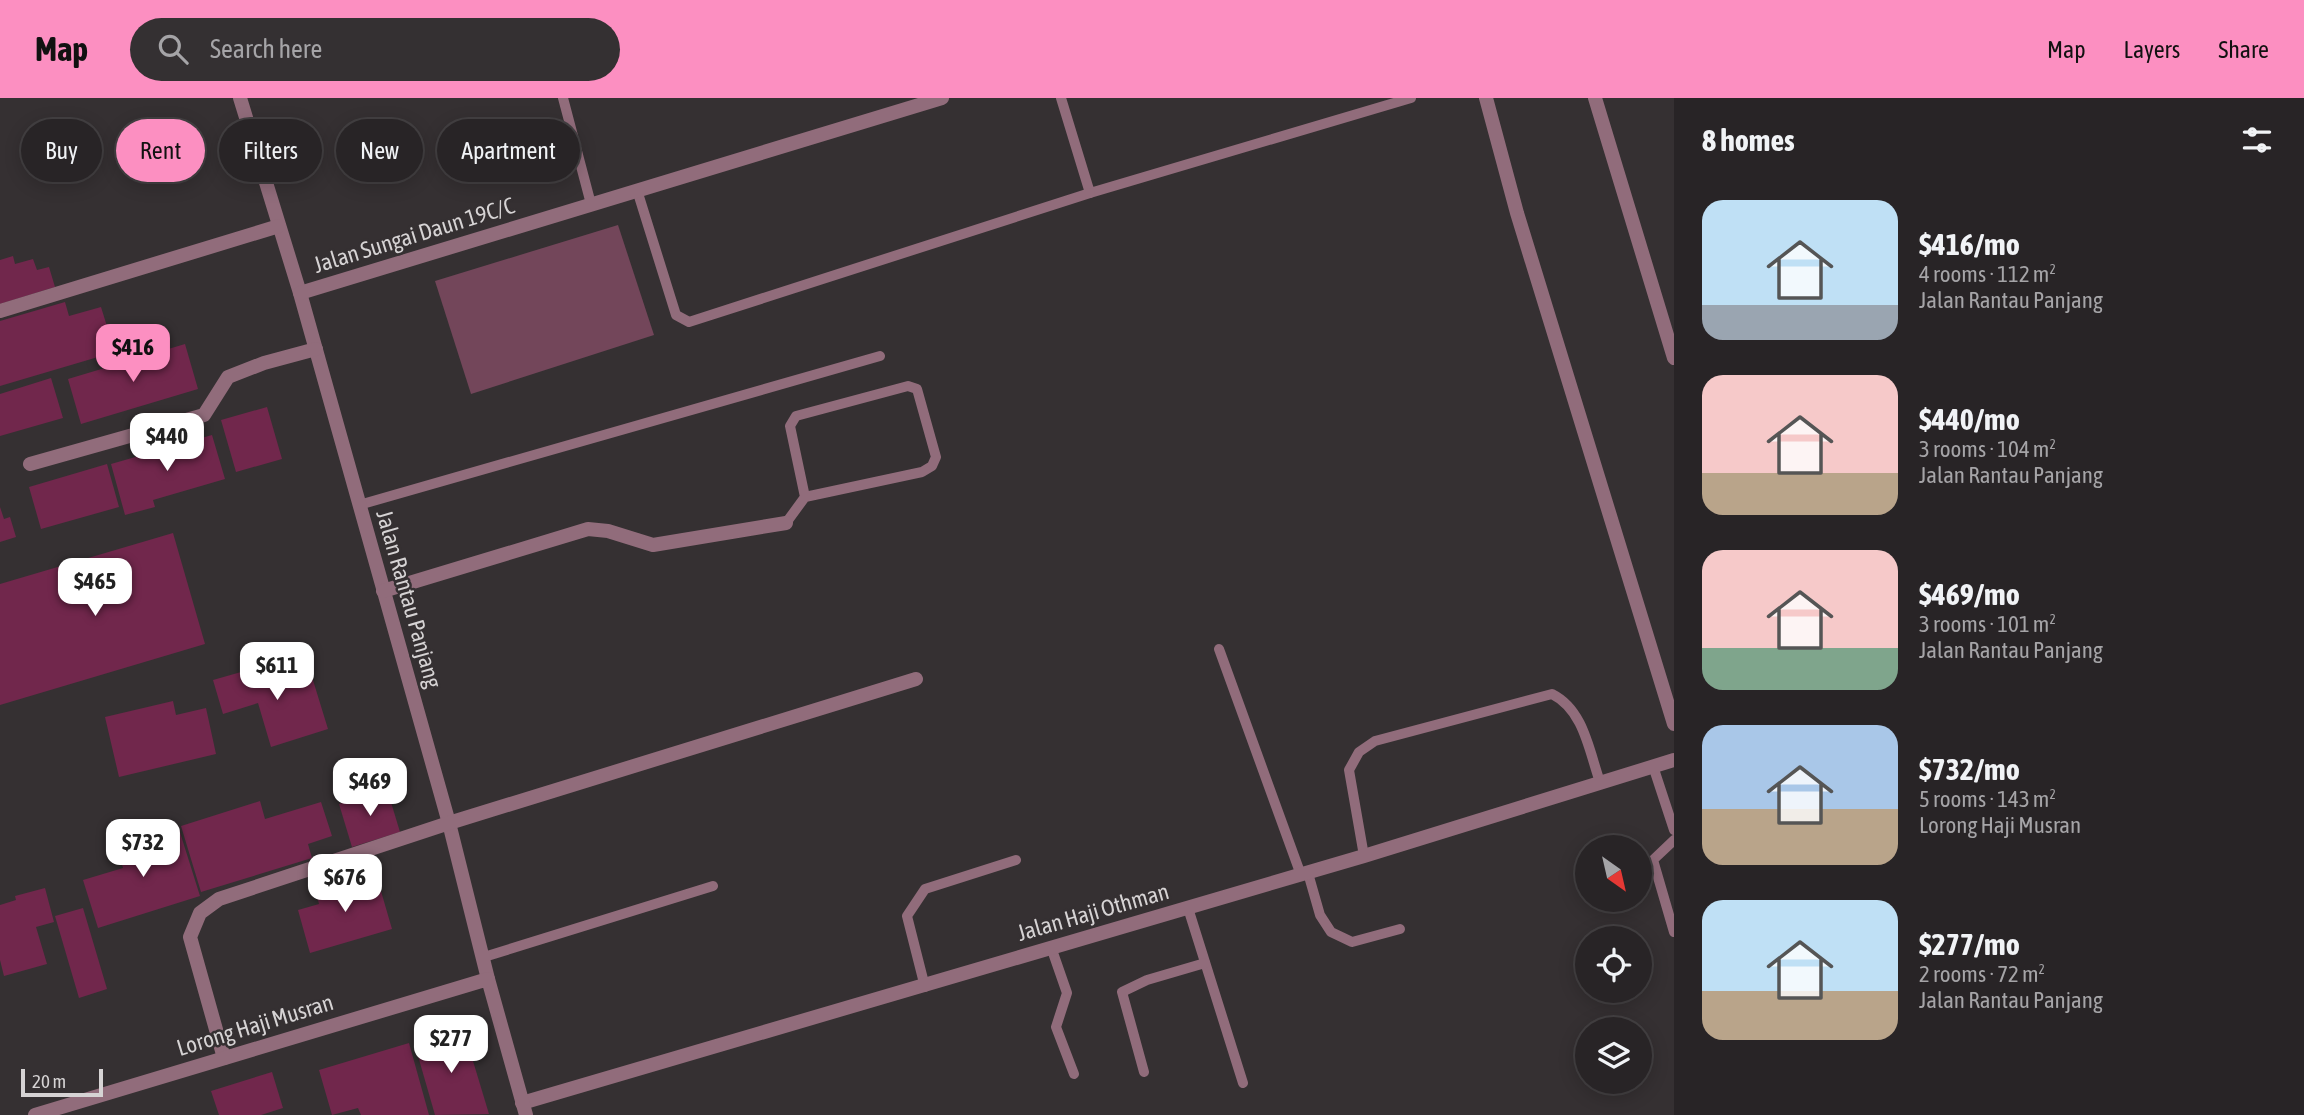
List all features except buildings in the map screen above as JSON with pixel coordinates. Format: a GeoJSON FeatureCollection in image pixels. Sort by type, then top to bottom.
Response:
{"type":"FeatureCollection","features":[{"type":"Feature","properties":{"kind":"street","name":"Jalan Rantau Panjang"},"geometry":{"type":"LineString","coordinates":[[240,98],[316,349],[449,823],[524,1109]]}},
{"type":"Feature","properties":{"kind":"street","name":"Jalan Sungai Daun 19C/C"},"geometry":{"type":"LineString","coordinates":[[300,293],[942,98]]}},
{"type":"Feature","properties":{"kind":"street"},"geometry":{"type":"LineString","coordinates":[[1486,98],[1517,213],[1674,724]]}},
{"type":"Feature","properties":{"kind":"street"},"geometry":{"type":"LineString","coordinates":[[1595,98],[1674,358]]}},
{"type":"Feature","properties":{"kind":"street"},"geometry":{"type":"LineString","coordinates":[[0,311],[279,226]]}},
{"type":"Feature","properties":{"kind":"street"},"geometry":{"type":"LineString","coordinates":[[30,464],[204,415],[228,377],[264,363],[316,349]]}},
{"type":"Feature","properties":{"kind":"street"},"geometry":{"type":"LineString","coordinates":[[383,591],[588,529],[608,531],[653,545],[786,523]]}},
{"type":"Feature","properties":{"kind":"street"},"geometry":{"type":"LineString","coordinates":[[224,1058],[190,937],[200,913],[219,899],[449,823],[916,679]]}},
{"type":"Feature","properties":{"kind":"street","name":"Jalan Haji Othman"},"geometry":{"type":"LineString","coordinates":[[524,1109],[1674,760]]}},
{"type":"Feature","properties":{"kind":"street","name":"Lorong Haji Musran"},"geometry":{"type":"LineString","coordinates":[[35,1115],[488,979]]}},
{"type":"Feature","properties":{"kind":"lane"},"geometry":{"type":"LineString","coordinates":[[563,98],[591,204]]}},
{"type":"Feature","properties":{"kind":"lane"},"geometry":{"type":"LineString","coordinates":[[1061,98],[1090,193]]}},
{"type":"Feature","properties":{"kind":"lane"},"geometry":{"type":"LineString","coordinates":[[637,190],[676,315],[689,322],[1090,193],[1411,98]]}},
{"type":"Feature","properties":{"kind":"lane"},"geometry":{"type":"LineString","coordinates":[[359,505],[880,356]]}},
{"type":"Feature","properties":{"kind":"lane"},"geometry":{"type":"LineString","coordinates":[[786,523],[805,497],[922,472],[932,466],[936,457],[917,389],[908,387],[796,416],[790,426],[805,497]]}},
{"type":"Feature","properties":{"kind":"lane"},"geometry":{"type":"LineString","coordinates":[[1219,649],[1320,915],[1331,932],[1352,942],[1400,929]]}},
{"type":"Feature","properties":{"kind":"lane"},"geometry":{"type":"LineString","coordinates":[[1364,856],[1349,770],[1359,752],[1375,741],[1552,694],[1567,701],[1576,713],[1600,782]]}},
{"type":"Feature","properties":{"kind":"lane"},"geometry":{"type":"LineString","coordinates":[[1653,766],[1674,830]]}},
{"type":"Feature","properties":{"kind":"lane"},"geometry":{"type":"LineString","coordinates":[[1674,840],[1653,860],[1674,932]]}},
{"type":"Feature","properties":{"kind":"lane"},"geometry":{"type":"LineString","coordinates":[[925,987],[907,916],[925,888],[1016,860]]}},
{"type":"Feature","properties":{"kind":"lane"},"geometry":{"type":"LineString","coordinates":[[484,957],[713,886]]}},
{"type":"Feature","properties":{"kind":"lane"},"geometry":{"type":"LineString","coordinates":[[1188,908],[1242,1083]]}},
{"type":"Feature","properties":{"kind":"lane"},"geometry":{"type":"LineString","coordinates":[[1051,947],[1067,993],[1057,1017],[1056,1027],[1073,1074]]}},
{"type":"Feature","properties":{"kind":"lane"},"geometry":{"type":"LineString","coordinates":[[1144,1072],[1122,992],[1147,980],[1205,963]]}},
{"type":"Feature","properties":{"kind":"shaded area"},"geometry":{"type":"Polygon","coordinates":[[[618,225],[654,335],[471,394],[435,281],[618,225]]]}}]}
